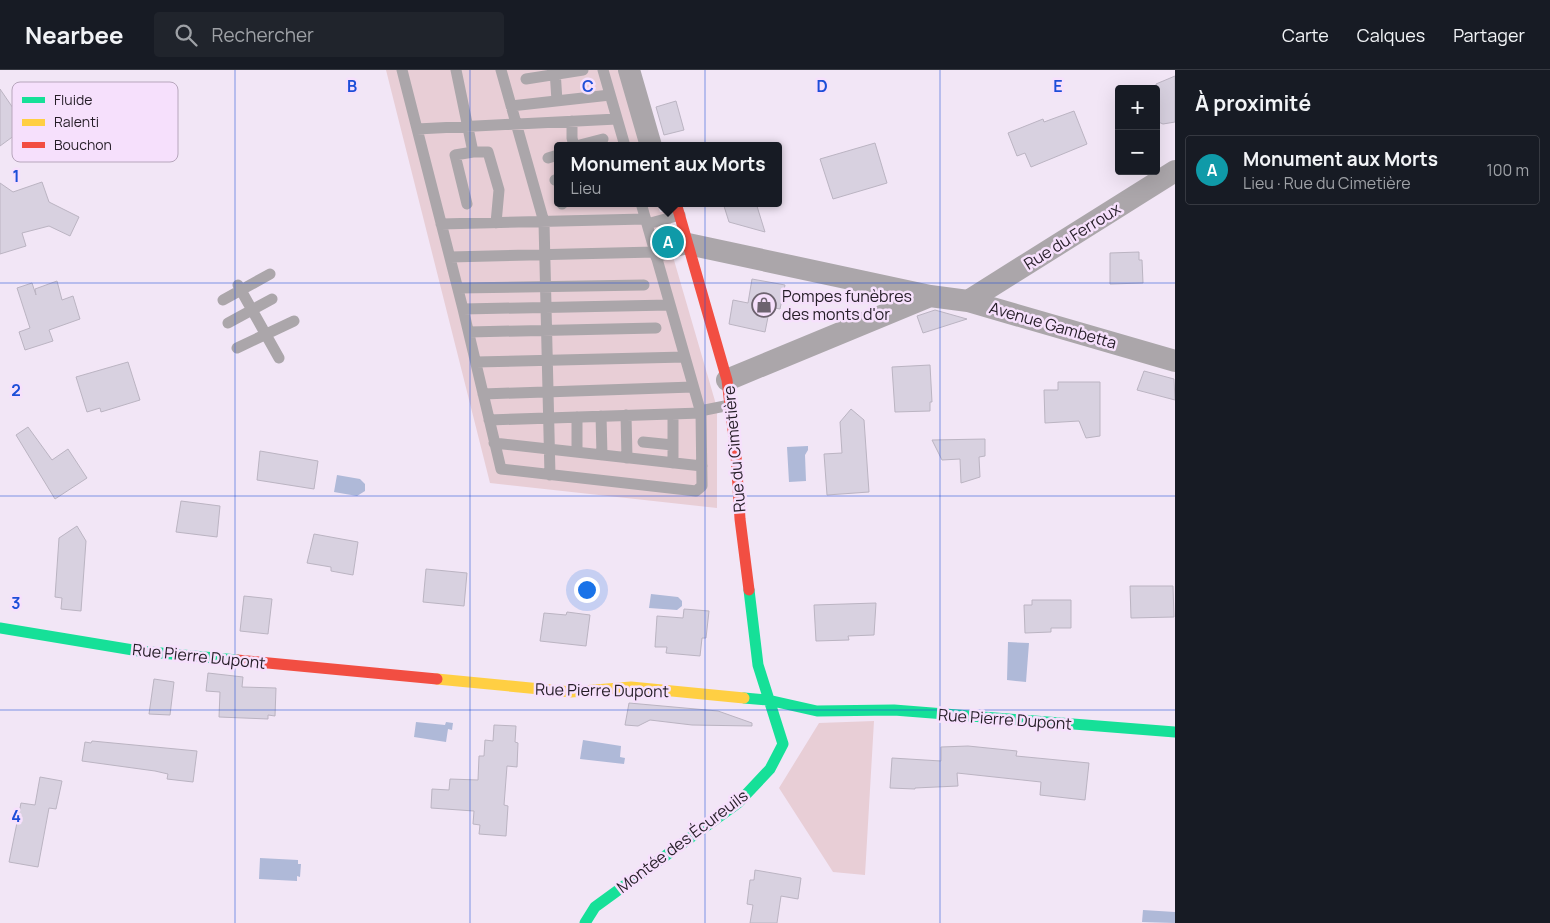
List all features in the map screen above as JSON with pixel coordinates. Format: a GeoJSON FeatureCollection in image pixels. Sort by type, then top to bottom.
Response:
{"type":"FeatureCollection","features":[{"type":"Feature","properties":{"kind":"street"},"geometry":{"type":"LineString","coordinates":[[629,70],[650,142]]}},
{"type":"Feature","properties":{"kind":"street","name":"Rue du Ferroux"},"geometry":{"type":"LineString","coordinates":[[968,301],[1175,171]]}},
{"type":"Feature","properties":{"kind":"street","name":"Rue du Cimetière"},"geometry":{"type":"LineString","coordinates":[[677,207],[727,380],[731,405],[740,519],[758,665],[768,700]]}},
{"type":"Feature","properties":{"kind":"street","name":"Avenue Gambetta"},"geometry":{"type":"LineString","coordinates":[[689,246],[930,296],[968,301],[1175,361]]}},
{"type":"Feature","properties":{"kind":"street","name":"Avenue Gambetta"},"geometry":{"type":"LineString","coordinates":[[727,380],[930,296]]}},
{"type":"Feature","properties":{"kind":"street","name":"Rue Pierre Dupont"},"geometry":{"type":"LineString","coordinates":[[0,628],[139,651],[571,692],[631,687],[768,700],[817,711],[894,710],[1175,732]]}},
{"type":"Feature","properties":{"kind":"street","name":"Montée des Écureuils"},"geometry":{"type":"LineString","coordinates":[[585,923],[594,907],[738,803],[770,769],[782,744],[768,700]]}},
{"type":"Feature","properties":{"kind":"lane"},"geometry":{"type":"LineString","coordinates":[[402,70],[469,332],[501,470],[696,491],[702,486],[701,412],[642,207]]}},
{"type":"Feature","properties":{"kind":"lane"},"geometry":{"type":"LineString","coordinates":[[456,70],[473,152]]}},
{"type":"Feature","properties":{"kind":"lane"},"geometry":{"type":"LineString","coordinates":[[501,70],[544,222],[550,475]]}},
{"type":"Feature","properties":{"kind":"lane"},"geometry":{"type":"LineString","coordinates":[[526,79],[555,72],[583,70]]}},
{"type":"Feature","properties":{"kind":"lane"},"geometry":{"type":"LineString","coordinates":[[603,70],[624,142]]}},
{"type":"Feature","properties":{"kind":"lane"},"geometry":{"type":"LineString","coordinates":[[555,72],[557,101]]}},
{"type":"Feature","properties":{"kind":"lane"},"geometry":{"type":"LineString","coordinates":[[511,106],[610,95]]}},
{"type":"Feature","properties":{"kind":"lane"},"geometry":{"type":"LineString","coordinates":[[417,129],[617,119]]}},
{"type":"Feature","properties":{"kind":"lane"},"geometry":{"type":"LineString","coordinates":[[572,121],[574,142]]}},
{"type":"Feature","properties":{"kind":"lane"},"geometry":{"type":"LineString","coordinates":[[591,142],[603,139]]}},
{"type":"Feature","properties":{"kind":"lane"},"geometry":{"type":"LineString","coordinates":[[467,204],[455,155],[488,152],[499,190],[496,223]]}},
{"type":"Feature","properties":{"kind":"lane"},"geometry":{"type":"LineString","coordinates":[[441,224],[646,222],[680,215]]}},
{"type":"Feature","properties":{"kind":"lane"},"geometry":{"type":"LineString","coordinates":[[450,258],[656,254],[689,246]]}},
{"type":"Feature","properties":{"kind":"lane"},"geometry":{"type":"LineString","coordinates":[[223,300],[240,287],[270,274]]}},
{"type":"Feature","properties":{"kind":"lane"},"geometry":{"type":"LineString","coordinates":[[458,288],[644,285]]}},
{"type":"Feature","properties":{"kind":"lane"},"geometry":{"type":"LineString","coordinates":[[240,287],[279,358]]}},
{"type":"Feature","properties":{"kind":"lane"},"geometry":{"type":"LineString","coordinates":[[228,323],[272,299]]}},
{"type":"Feature","properties":{"kind":"lane"},"geometry":{"type":"LineString","coordinates":[[463,309],[670,305]]}},
{"type":"Feature","properties":{"kind":"lane"},"geometry":{"type":"LineString","coordinates":[[237,348],[294,321]]}},
{"type":"Feature","properties":{"kind":"lane"},"geometry":{"type":"LineString","coordinates":[[469,332],[656,328]]}},
{"type":"Feature","properties":{"kind":"lane"},"geometry":{"type":"LineString","coordinates":[[476,362],[685,357]]}},
{"type":"Feature","properties":{"kind":"lane"},"geometry":{"type":"LineString","coordinates":[[483,394],[693,387]]}},
{"type":"Feature","properties":{"kind":"lane"},"geometry":{"type":"LineString","coordinates":[[489,420],[673,414],[701,412],[731,405]]}},
{"type":"Feature","properties":{"kind":"lane"},"geometry":{"type":"LineString","coordinates":[[673,414],[673,463]]}},
{"type":"Feature","properties":{"kind":"lane"},"geometry":{"type":"LineString","coordinates":[[601,416],[602,455]]}},
{"type":"Feature","properties":{"kind":"lane"},"geometry":{"type":"LineString","coordinates":[[626,416],[627,458]]}},
{"type":"Feature","properties":{"kind":"lane"},"geometry":{"type":"LineString","coordinates":[[577,417],[577,452]]}},
{"type":"Feature","properties":{"kind":"lane"},"geometry":{"type":"LineString","coordinates":[[643,442],[673,446]]}},
{"type":"Feature","properties":{"kind":"lane"},"geometry":{"type":"LineString","coordinates":[[494,443],[702,466]]}},
{"type":"Feature","properties":{"kind":"shaded area"},"geometry":{"type":"Polygon","coordinates":[[[386,70],[619,70],[640,142],[554,142],[554,207],[658,207],[660,212],[668,211],[671,224],[669,243],[715,401],[717,414],[717,508],[490,483],[386,70]]]}},
{"type":"Feature","properties":{"kind":"shaded area"},"geometry":{"type":"Polygon","coordinates":[[[874,721],[865,875],[833,872],[779,788],[819,723],[874,721]]]}},
{"type":"Feature","properties":{"kind":"water"},"geometry":{"type":"Polygon","coordinates":[[[808,446],[805,455],[806,481],[789,482],[787,447],[808,446]]]}},
{"type":"Feature","properties":{"kind":"water"},"geometry":{"type":"Polygon","coordinates":[[[337,475],[360,479],[365,484],[365,491],[357,496],[334,492],[337,475]]]}},
{"type":"Feature","properties":{"kind":"water"},"geometry":{"type":"Polygon","coordinates":[[[651,594],[678,597],[682,601],[682,606],[677,610],[649,608],[651,594]]]}},
{"type":"Feature","properties":{"kind":"water"},"geometry":{"type":"Polygon","coordinates":[[[1008,642],[1029,643],[1026,682],[1007,680],[1008,642]]]}},
{"type":"Feature","properties":{"kind":"water"},"geometry":{"type":"Polygon","coordinates":[[[416,722],[445,725],[446,722],[453,723],[452,730],[448,729],[446,742],[414,737],[416,722]]]}},
{"type":"Feature","properties":{"kind":"water"},"geometry":{"type":"Polygon","coordinates":[[[583,740],[621,746],[620,757],[625,758],[624,764],[580,759],[583,740]]]}},
{"type":"Feature","properties":{"kind":"water"},"geometry":{"type":"Polygon","coordinates":[[[260,858],[298,860],[298,864],[301,864],[300,877],[297,876],[297,881],[259,879],[260,858]]]}},
{"type":"Feature","properties":{"kind":"water"},"geometry":{"type":"Polygon","coordinates":[[[1143,910],[1175,912],[1175,923],[1142,922],[1143,910]]]}},
{"type":"Feature","properties":{"kind":"building"},"geometry":{"type":"Polygon","coordinates":[[[1175,76],[1175,122],[1160,123],[1160,85],[1156,84],[1175,76]]]}},
{"type":"Feature","properties":{"kind":"building"},"geometry":{"type":"Polygon","coordinates":[[[0,89],[12,107],[12,137],[0,146],[0,89]]]}},
{"type":"Feature","properties":{"kind":"building"},"geometry":{"type":"Polygon","coordinates":[[[676,101],[684,130],[664,135],[656,107],[676,101]]]}},
{"type":"Feature","properties":{"kind":"building"},"geometry":{"type":"Polygon","coordinates":[[[1074,111],[1087,144],[1031,167],[1025,153],[1017,156],[1008,133],[1043,119],[1044,122],[1074,111]]]}},
{"type":"Feature","properties":{"kind":"building"},"geometry":{"type":"Polygon","coordinates":[[[875,143],[887,183],[833,199],[820,159],[875,143]]]}},
{"type":"Feature","properties":{"kind":"building"},"geometry":{"type":"Polygon","coordinates":[[[42,182],[49,202],[79,217],[70,236],[49,226],[22,233],[26,246],[0,254],[0,183],[13,192],[42,182]]]}},
{"type":"Feature","properties":{"kind":"building"},"geometry":{"type":"Polygon","coordinates":[[[724,207],[757,207],[765,232],[729,222],[724,207]]]}},
{"type":"Feature","properties":{"kind":"building"},"geometry":{"type":"Polygon","coordinates":[[[1139,252],[1139,260],[1142,260],[1143,283],[1110,284],[1110,253],[1139,252]]]}},
{"type":"Feature","properties":{"kind":"building","name":"Pompes funèbres des monts d'or"},"geometry":{"type":"Polygon","coordinates":[[[752,279],[785,285],[780,309],[770,307],[765,332],[729,324],[733,300],[748,303],[752,279]]]}},
{"type":"Feature","properties":{"kind":"building"},"geometry":{"type":"Polygon","coordinates":[[[57,281],[62,300],[73,296],[80,319],[49,330],[53,341],[25,350],[19,332],[30,328],[17,288],[32,283],[36,295],[35,289],[57,281]]]}},
{"type":"Feature","properties":{"kind":"building"},"geometry":{"type":"Polygon","coordinates":[[[935,310],[967,319],[923,333],[917,316],[935,310]]]}},
{"type":"Feature","properties":{"kind":"building"},"geometry":{"type":"Polygon","coordinates":[[[128,362],[140,400],[101,412],[100,408],[87,412],[76,377],[128,362]]]}},
{"type":"Feature","properties":{"kind":"building"},"geometry":{"type":"Polygon","coordinates":[[[930,365],[932,402],[930,402],[930,411],[895,412],[892,367],[930,365]]]}},
{"type":"Feature","properties":{"kind":"building"},"geometry":{"type":"Polygon","coordinates":[[[1144,371],[1174,379],[1175,400],[1137,390],[1144,371]]]}},
{"type":"Feature","properties":{"kind":"building"},"geometry":{"type":"Polygon","coordinates":[[[1058,382],[1100,382],[1100,436],[1086,438],[1079,421],[1045,423],[1044,390],[1058,390],[1058,382]]]}},
{"type":"Feature","properties":{"kind":"building"},"geometry":{"type":"Polygon","coordinates":[[[851,409],[864,420],[869,492],[827,495],[824,454],[842,453],[840,422],[851,409]]]}},
{"type":"Feature","properties":{"kind":"building"},"geometry":{"type":"Polygon","coordinates":[[[28,427],[52,460],[68,449],[87,478],[55,499],[16,435],[28,427]]]}},
{"type":"Feature","properties":{"kind":"building"},"geometry":{"type":"Polygon","coordinates":[[[985,439],[985,456],[979,457],[980,477],[961,483],[960,459],[942,460],[932,440],[985,439]]]}},
{"type":"Feature","properties":{"kind":"building"},"geometry":{"type":"Polygon","coordinates":[[[260,451],[318,461],[314,489],[257,480],[260,451]]]}},
{"type":"Feature","properties":{"kind":"building"},"geometry":{"type":"Polygon","coordinates":[[[181,501],[220,506],[217,537],[176,532],[181,501]]]}},
{"type":"Feature","properties":{"kind":"building"},"geometry":{"type":"Polygon","coordinates":[[[77,526],[86,541],[81,611],[61,609],[62,598],[55,597],[59,538],[77,526]]]}},
{"type":"Feature","properties":{"kind":"building"},"geometry":{"type":"Polygon","coordinates":[[[314,534],[358,542],[353,575],[331,571],[331,567],[307,563],[314,534]]]}},
{"type":"Feature","properties":{"kind":"building"},"geometry":{"type":"Polygon","coordinates":[[[426,569],[467,573],[464,606],[423,602],[426,569]]]}},
{"type":"Feature","properties":{"kind":"building"},"geometry":{"type":"Polygon","coordinates":[[[1130,586],[1173,586],[1174,617],[1131,618],[1130,586]]]}},
{"type":"Feature","properties":{"kind":"building"},"geometry":{"type":"Polygon","coordinates":[[[244,596],[272,599],[268,634],[240,631],[244,596]]]}},
{"type":"Feature","properties":{"kind":"building"},"geometry":{"type":"Polygon","coordinates":[[[1032,600],[1071,600],[1071,628],[1051,628],[1051,632],[1025,633],[1024,605],[1032,605],[1032,600]]]}},
{"type":"Feature","properties":{"kind":"building"},"geometry":{"type":"Polygon","coordinates":[[[876,603],[874,635],[848,636],[849,640],[816,641],[814,605],[876,603]]]}},
{"type":"Feature","properties":{"kind":"building"},"geometry":{"type":"Polygon","coordinates":[[[684,609],[709,611],[706,638],[702,638],[700,656],[666,653],[667,647],[655,647],[657,616],[683,618],[684,609]]]}},
{"type":"Feature","properties":{"kind":"building"},"geometry":{"type":"Polygon","coordinates":[[[567,612],[590,615],[586,646],[540,641],[544,613],[566,615],[567,612]]]}},
{"type":"Feature","properties":{"kind":"building"},"geometry":{"type":"Polygon","coordinates":[[[208,673],[243,677],[242,687],[276,688],[275,716],[268,715],[268,719],[219,717],[220,692],[206,691],[208,673]]]}},
{"type":"Feature","properties":{"kind":"building"},"geometry":{"type":"Polygon","coordinates":[[[154,679],[174,682],[170,715],[149,714],[154,679]]]}},
{"type":"Feature","properties":{"kind":"building"},"geometry":{"type":"Polygon","coordinates":[[[629,703],[718,711],[752,723],[752,726],[692,725],[650,720],[638,726],[625,725],[629,703]]]}},
{"type":"Feature","properties":{"kind":"building"},"geometry":{"type":"Polygon","coordinates":[[[494,725],[516,726],[515,742],[518,743],[517,767],[507,766],[504,805],[508,806],[506,836],[479,834],[480,825],[473,824],[474,811],[431,808],[432,789],[449,790],[450,779],[478,780],[479,756],[484,756],[485,740],[493,741],[494,725]]]}},
{"type":"Feature","properties":{"kind":"building"},"geometry":{"type":"Polygon","coordinates":[[[92,741],[197,751],[193,782],[167,779],[168,774],[155,771],[82,761],[85,742],[91,743],[92,741]]]}},
{"type":"Feature","properties":{"kind":"building"},"geometry":{"type":"Polygon","coordinates":[[[968,746],[1017,751],[1016,756],[1089,763],[1085,800],[1040,795],[1041,782],[957,773],[958,786],[915,789],[890,788],[892,758],[941,761],[941,747],[968,746]]]}},
{"type":"Feature","properties":{"kind":"building"},"geometry":{"type":"Polygon","coordinates":[[[40,777],[62,781],[56,809],[49,808],[38,867],[9,862],[21,803],[35,805],[40,777]]]}},
{"type":"Feature","properties":{"kind":"building"},"geometry":{"type":"Polygon","coordinates":[[[755,870],[801,878],[798,899],[781,896],[777,923],[750,923],[753,905],[747,904],[750,880],[754,880],[755,870]]]}},
{"type":"Feature","properties":{"kind":"traffic: fast"},"geometry":{"type":"LineString","coordinates":[[585,923],[595,907],[738,803],[770,769],[783,744],[758,665],[749,590]]}},
{"type":"Feature","properties":{"kind":"traffic: fast"},"geometry":{"type":"LineString","coordinates":[[0,628],[139,651],[237,660]]}},
{"type":"Feature","properties":{"kind":"traffic: fast"},"geometry":{"type":"LineString","coordinates":[[744,698],[768,700],[817,711],[894,710],[1175,732]]}},
{"type":"Feature","properties":{"kind":"traffic: slow"},"geometry":{"type":"LineString","coordinates":[[437,679],[571,692],[631,687],[744,698]]}},
{"type":"Feature","properties":{"kind":"traffic: jam"},"geometry":{"type":"LineString","coordinates":[[677,207],[727,380],[736,455],[740,519],[749,590]]}},
{"type":"Feature","properties":{"kind":"traffic: jam"},"geometry":{"type":"LineString","coordinates":[[237,660],[437,679]]}},
{"type":"Feature","properties":{"kind":"place","name":"Monument aux Morts"},"geometry":{"type":"Point","coordinates":[668,242]}},
{"type":"Feature","properties":{"kind":"place","name":"Pompes funèbres des monts d'or"},"geometry":{"type":"Point","coordinates":[764,305]}}]}
